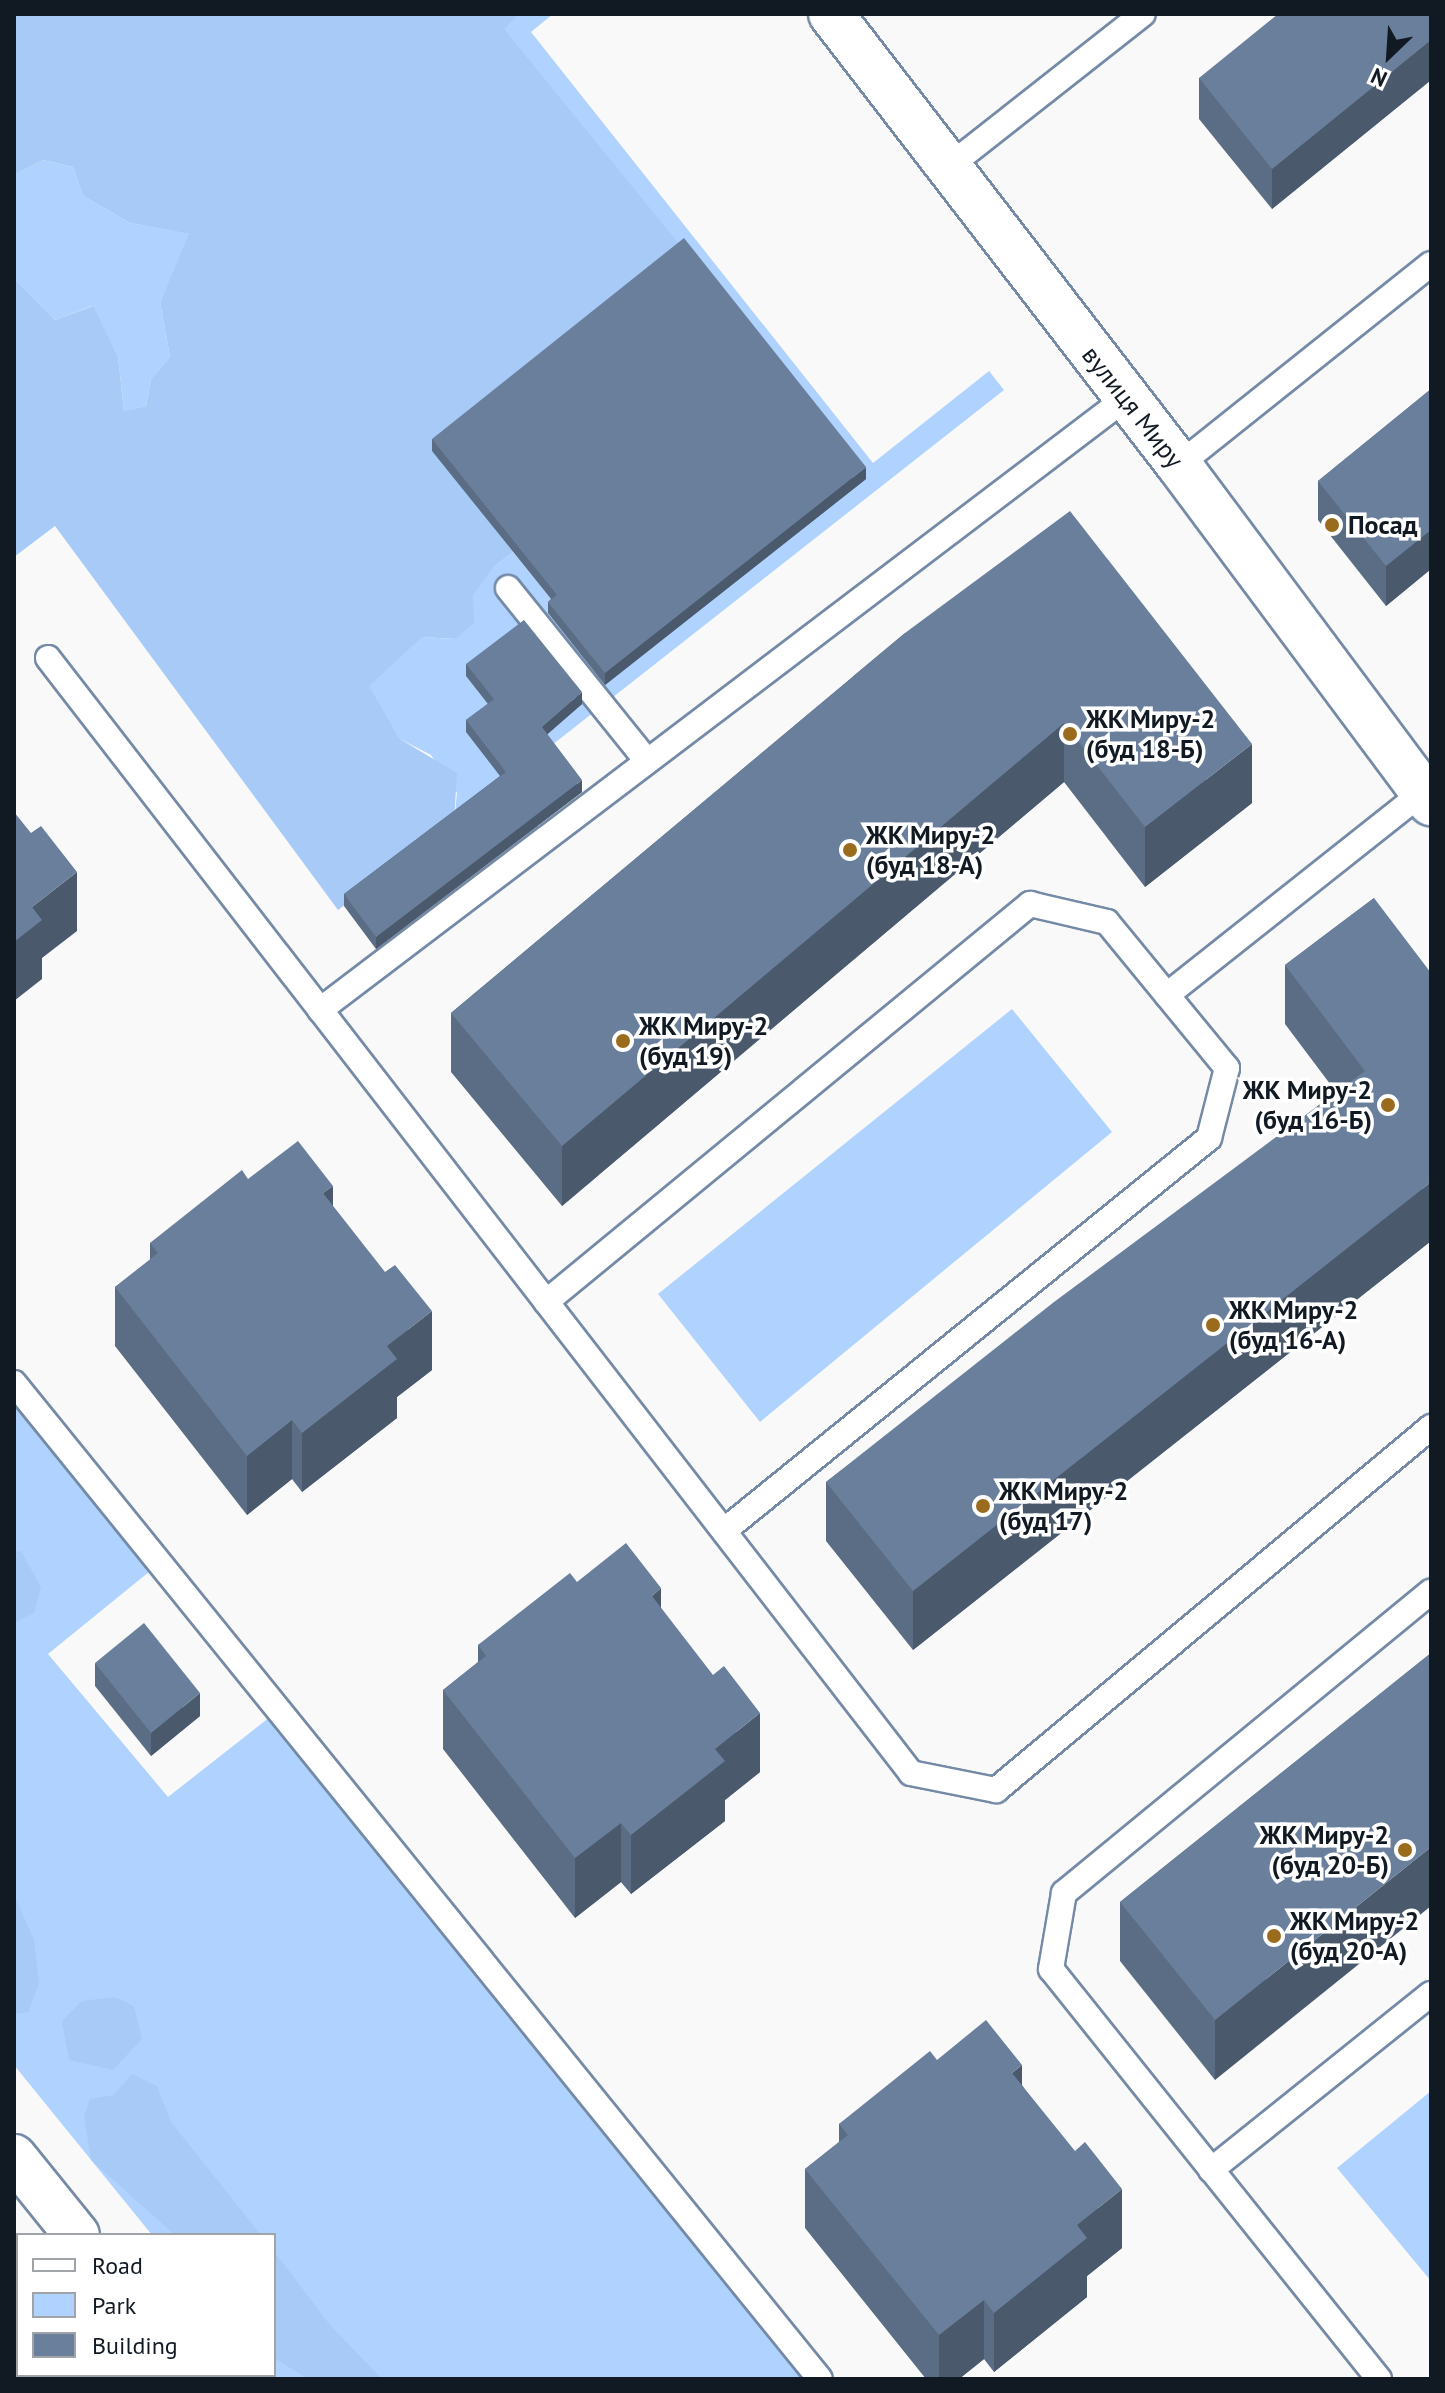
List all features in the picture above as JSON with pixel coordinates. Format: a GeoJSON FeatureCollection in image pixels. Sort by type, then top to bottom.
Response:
{"type":"FeatureCollection","features":[{"type":"Feature","properties":{"kind":"street","name":"вулиця Миру"},"geometry":{"type":"LineString","coordinates":[[831,14],[1179,465],[1427,797]]}},
{"type":"Feature","properties":{"kind":"street"},"geometry":{"type":"LineString","coordinates":[[14,2157],[75,2233]]}},
{"type":"Feature","properties":{"kind":"lane"},"geometry":{"type":"LineString","coordinates":[[947,168],[1143,14]]}},
{"type":"Feature","properties":{"kind":"lane"},"geometry":{"type":"LineString","coordinates":[[1179,465],[1431,264]]}},
{"type":"Feature","properties":{"kind":"lane"},"geometry":{"type":"LineString","coordinates":[[320,1010],[1126,398]]}},
{"type":"Feature","properties":{"kind":"lane"},"geometry":{"type":"LineString","coordinates":[[508,588],[647,761]]}},
{"type":"Feature","properties":{"kind":"lane"},"geometry":{"type":"LineString","coordinates":[[48,658],[911,1773],[996,1790],[1431,1427]]}},
{"type":"Feature","properties":{"kind":"lane"},"geometry":{"type":"LineString","coordinates":[[1167,995],[1427,797]]}},
{"type":"Feature","properties":{"kind":"lane"},"geometry":{"type":"LineString","coordinates":[[546,1302],[1030,904],[1107,922],[1227,1068],[1209,1138],[725,1530]]}},
{"type":"Feature","properties":{"kind":"lane"},"geometry":{"type":"LineString","coordinates":[[14,1383],[820,2379]]}},
{"type":"Feature","properties":{"kind":"lane"},"geometry":{"type":"LineString","coordinates":[[1379,2379],[1051,1969],[1064,1893],[1431,1592]]}},
{"type":"Feature","properties":{"kind":"lane"},"geometry":{"type":"LineString","coordinates":[[1211,2170],[1431,1994]]}},
{"type":"Feature","properties":{"kind":"green space"},"geometry":{"type":"Polygon","coordinates":[[[519,14],[553,14],[531,32],[873,463],[989,371],[1004,390],[454,822],[457,793],[431,755],[400,739],[368,686],[124,411],[118,356],[92,306],[55,320],[14,278],[14,175],[43,160],[73,167],[83,196],[130,223],[190,234],[160,302],[170,357],[151,379],[146,406],[125,411],[423,637],[455,639],[472,595],[494,567],[513,552],[614,677],[503,28],[519,14]]]}},
{"type":"Feature","properties":{"kind":"green space"},"geometry":{"type":"Polygon","coordinates":[[[1012,1009],[1112,1132],[760,1422],[658,1294],[1012,1009]]]}},
{"type":"Feature","properties":{"kind":"green space"},"geometry":{"type":"Polygon","coordinates":[[[14,1384],[160,1563],[48,1654],[168,1797],[279,1710],[820,2379],[270,2379],[268,2377],[276,2377],[276,2233],[150,2233],[14,2065],[14,1384]]]}},
{"type":"Feature","properties":{"kind":"green space"},"geometry":{"type":"Polygon","coordinates":[[[1431,2091],[1431,2281],[1337,2168],[1431,2091]]]}},
{"type":"Feature","properties":{"kind":"shaded area"},"geometry":{"type":"Polygon","coordinates":[[[14,14],[519,14],[504,29],[684,250],[433,450],[513,552],[494,567],[473,595],[474,623],[456,639],[422,637],[369,686],[400,739],[457,773],[454,822],[338,910],[55,526],[14,557],[14,278],[55,320],[93,306],[118,356],[124,411],[146,406],[151,379],[170,357],[160,302],[189,234],[130,223],[83,196],[73,167],[43,160],[14,175],[14,14]]]}},
{"type":"Feature","properties":{"kind":"shaded area"},"geometry":{"type":"Polygon","coordinates":[[[21,1551],[41,1587],[34,1613],[14,1623],[14,1552],[21,1551]]]}},
{"type":"Feature","properties":{"kind":"shaded area"},"geometry":{"type":"Polygon","coordinates":[[[14,1895],[34,1940],[39,1984],[28,2012],[14,2014],[14,1895]]]}},
{"type":"Feature","properties":{"kind":"shaded area"},"geometry":{"type":"Polygon","coordinates":[[[114,1997],[134,2006],[142,2039],[113,2070],[69,2060],[62,2021],[82,2001],[114,1997]]]}},
{"type":"Feature","properties":{"kind":"shaded area"},"geometry":{"type":"Polygon","coordinates":[[[132,2074],[157,2086],[171,2122],[259,2233],[173,2233],[91,2160],[84,2116],[90,2099],[114,2095],[132,2074]]]}},
{"type":"Feature","properties":{"kind":"shaded area"},"geometry":{"type":"Polygon","coordinates":[[[14,2230],[16,2377],[134,2379],[14,2379],[14,2230]]]}},
{"type":"Feature","properties":{"kind":"shaded area"},"geometry":{"type":"Polygon","coordinates":[[[276,2254],[330,2325],[382,2379],[308,2379],[276,2359],[276,2254]]]}},
{"type":"Feature","properties":{"kind":"building"},"geometry":{"type":"Polygon","coordinates":[[[1278,14],[1431,14],[1431,40],[1272,169],[1199,78],[1278,14]]]}},
{"type":"Feature","properties":{"kind":"building"},"geometry":{"type":"Polygon","coordinates":[[[684,238],[866,467],[605,673],[548,602],[557,595],[432,439],[684,238]]]}},
{"type":"Feature","properties":{"kind":"building"},"geometry":{"type":"Polygon","coordinates":[[[1431,389],[1431,530],[1386,566],[1318,481],[1431,389]]]}},
{"type":"Feature","properties":{"kind":"building"},"geometry":{"type":"Polygon","coordinates":[[[1070,511],[1252,744],[1145,827],[1064,723],[562,1146],[451,1013],[905,633],[1070,511]]]}},
{"type":"Feature","properties":{"kind":"building"},"geometry":{"type":"Polygon","coordinates":[[[524,620],[582,692],[542,727],[582,780],[376,937],[344,894],[506,772],[466,720],[494,699],[466,664],[524,620]]]}},
{"type":"Feature","properties":{"kind":"building"},"geometry":{"type":"Polygon","coordinates":[[[14,812],[31,833],[41,826],[77,872],[32,907],[42,920],[14,942],[14,812]]]}},
{"type":"Feature","properties":{"kind":"building"},"geometry":{"type":"Polygon","coordinates":[[[1374,898],[1431,973],[1431,1182],[913,1591],[826,1482],[1054,1302],[1365,1071],[1285,965],[1374,898]]]}},
{"type":"Feature","properties":{"kind":"building"},"geometry":{"type":"Polygon","coordinates":[[[298,1141],[333,1186],[323,1193],[385,1272],[395,1265],[432,1311],[387,1346],[397,1359],[302,1433],[292,1420],[247,1456],[115,1287],[158,1253],[150,1243],[242,1170],[248,1179],[298,1141]]]}},
{"type":"Feature","properties":{"kind":"building"},"geometry":{"type":"Polygon","coordinates":[[[626,1543],[661,1588],[652,1596],[713,1675],[724,1666],[760,1713],[715,1749],[725,1761],[631,1835],[621,1823],[575,1858],[443,1690],[486,1656],[478,1645],[570,1573],[577,1582],[626,1543]]]}},
{"type":"Feature","properties":{"kind":"building"},"geometry":{"type":"Polygon","coordinates":[[[144,1623],[200,1693],[151,1733],[95,1663],[144,1623]]]}},
{"type":"Feature","properties":{"kind":"building"},"geometry":{"type":"Polygon","coordinates":[[[1431,1653],[1431,1847],[1215,2020],[1120,1902],[1431,1653]]]}},
{"type":"Feature","properties":{"kind":"building"},"geometry":{"type":"Polygon","coordinates":[[[986,2020],[1022,2065],[1012,2073],[1075,2151],[1085,2142],[1122,2189],[1077,2225],[1087,2238],[994,2313],[984,2300],[939,2335],[805,2169],[848,2135],[839,2124],[930,2051],[937,2060],[986,2020]]]}},
{"type":"Feature","properties":{"kind":"place","name":"Посад"},"geometry":{"type":"Point","coordinates":[1332,525]}},
{"type":"Feature","properties":{"kind":"place","name":"ЖК Миру-2 (буд 18-Б)"},"geometry":{"type":"Point","coordinates":[1070,734]}},
{"type":"Feature","properties":{"kind":"place","name":"ЖК Миру-2 (буд 18-А)"},"geometry":{"type":"Point","coordinates":[850,850]}},
{"type":"Feature","properties":{"kind":"place","name":"ЖК Миру-2 (буд 19)"},"geometry":{"type":"Point","coordinates":[623,1041]}},
{"type":"Feature","properties":{"kind":"place","name":"ЖК Миру-2 (буд 16-Б)"},"geometry":{"type":"Point","coordinates":[1388,1105]}},
{"type":"Feature","properties":{"kind":"place","name":"ЖК Миру-2 (буд 16-А)"},"geometry":{"type":"Point","coordinates":[1213,1325]}},
{"type":"Feature","properties":{"kind":"place","name":"ЖК Миру-2 (буд 17)"},"geometry":{"type":"Point","coordinates":[983,1506]}},
{"type":"Feature","properties":{"kind":"place","name":"ЖК Миру-2 (буд 20-Б)"},"geometry":{"type":"Point","coordinates":[1405,1850]}},
{"type":"Feature","properties":{"kind":"place","name":"ЖК Миру-2 (буд 20-А)"},"geometry":{"type":"Point","coordinates":[1274,1936]}}]}
